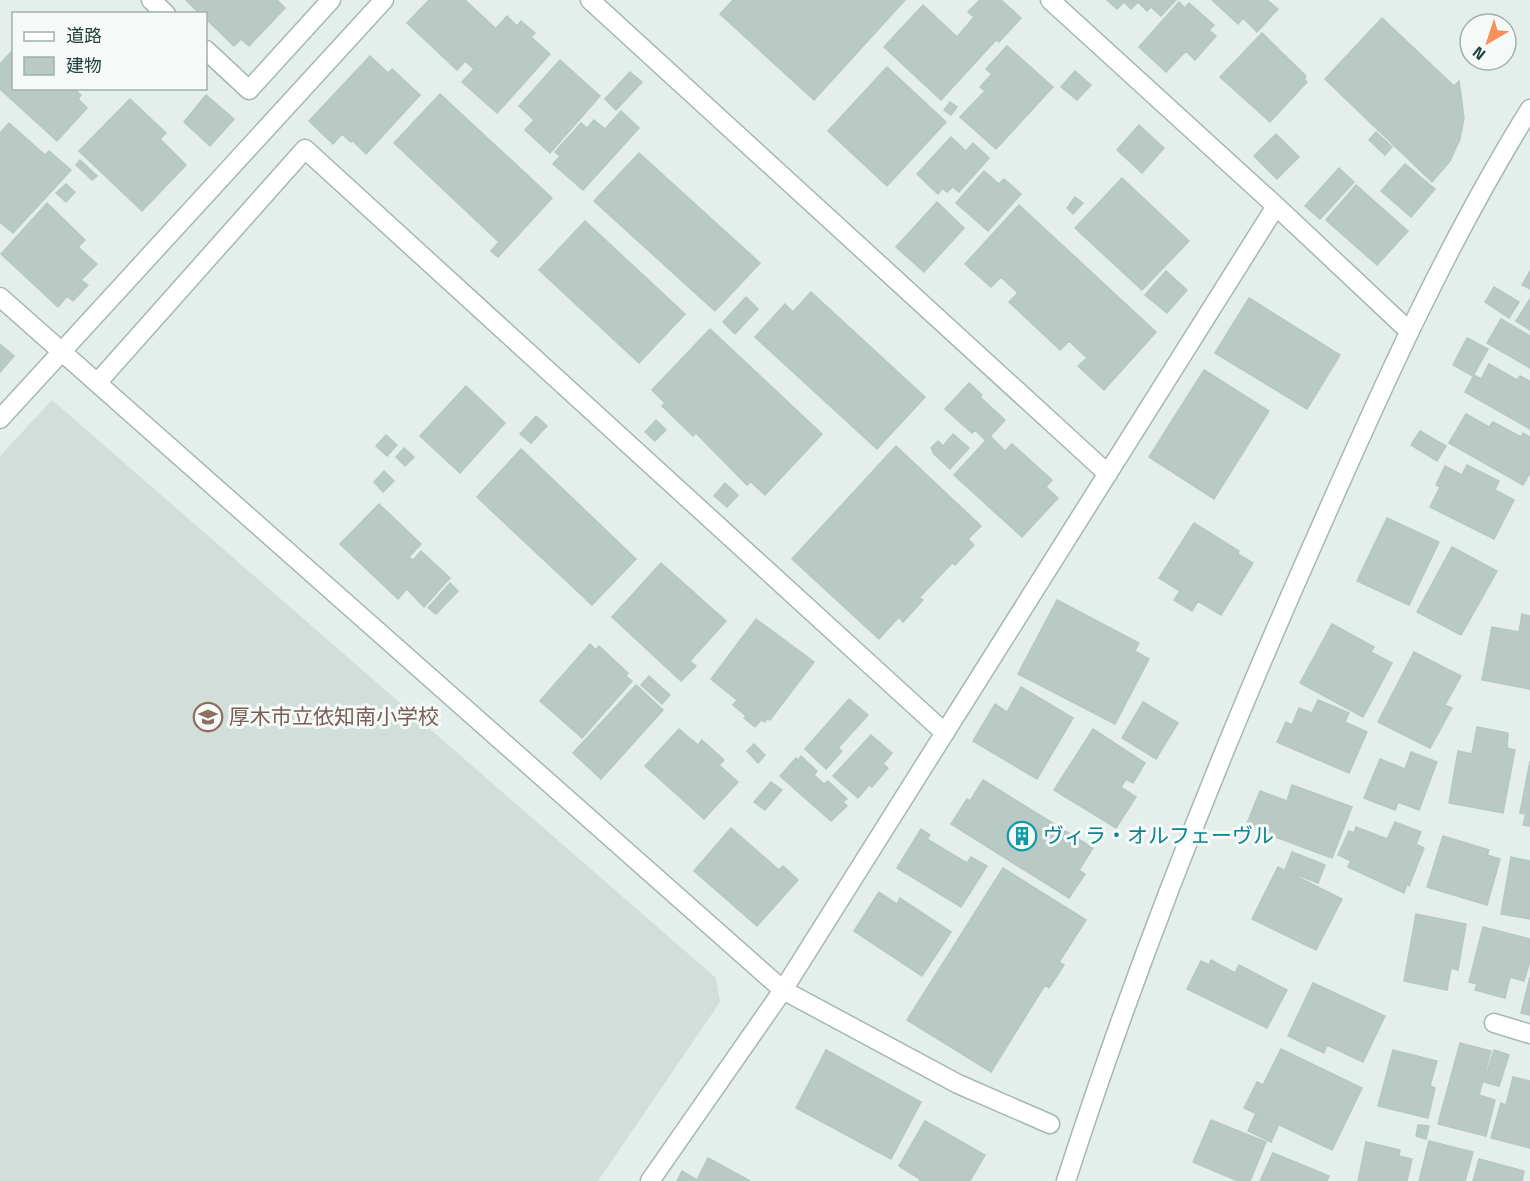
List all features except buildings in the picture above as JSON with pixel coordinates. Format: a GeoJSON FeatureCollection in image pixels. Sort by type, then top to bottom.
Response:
{"type":"FeatureCollection","features":[{"type":"Feature","properties":{"kind":"street"},"geometry":{"type":"LineString","coordinates":[[152,0],[164,12]]}},
{"type":"Feature","properties":{"kind":"street"},"geometry":{"type":"LineString","coordinates":[[207,51],[249,90],[331,0]]}},
{"type":"Feature","properties":{"kind":"street"},"geometry":{"type":"LineString","coordinates":[[0,419],[384,0]]}},
{"type":"Feature","properties":{"kind":"street"},"geometry":{"type":"LineString","coordinates":[[590,0],[1108,474]]}},
{"type":"Feature","properties":{"kind":"street"},"geometry":{"type":"LineString","coordinates":[[1050,0],[1409,331]]}},
{"type":"Feature","properties":{"kind":"street"},"geometry":{"type":"LineString","coordinates":[[1066,1181],[1118,1023],[1256,672],[1409,331],[1495,166],[1530,109]]}},
{"type":"Feature","properties":{"kind":"street"},"geometry":{"type":"LineString","coordinates":[[97,383],[305,149],[945,733]]}},
{"type":"Feature","properties":{"kind":"street"},"geometry":{"type":"LineString","coordinates":[[650,1181],[783,990],[1276,206]]}},
{"type":"Feature","properties":{"kind":"street"},"geometry":{"type":"LineString","coordinates":[[0,297],[783,990],[958,1084],[1050,1124]]}},
{"type":"Feature","properties":{"kind":"street"},"geometry":{"type":"LineString","coordinates":[[1494,1023],[1530,1034]]}},
{"type":"Feature","properties":{"kind":"shaded area","name":"厚木市立依知南小学校"},"geometry":{"type":"Polygon","coordinates":[[[52,400],[716,978],[720,1002],[598,1181],[0,1181],[0,456],[52,400]]]}},
{"type":"Feature","properties":{"kind":"place","name":"厚木市立依知南小学校"},"geometry":{"type":"Point","coordinates":[208,717]}},
{"type":"Feature","properties":{"kind":"place","name":"ヴィラ・オルフェーヴル"},"geometry":{"type":"Point","coordinates":[1022,836]}}]}
